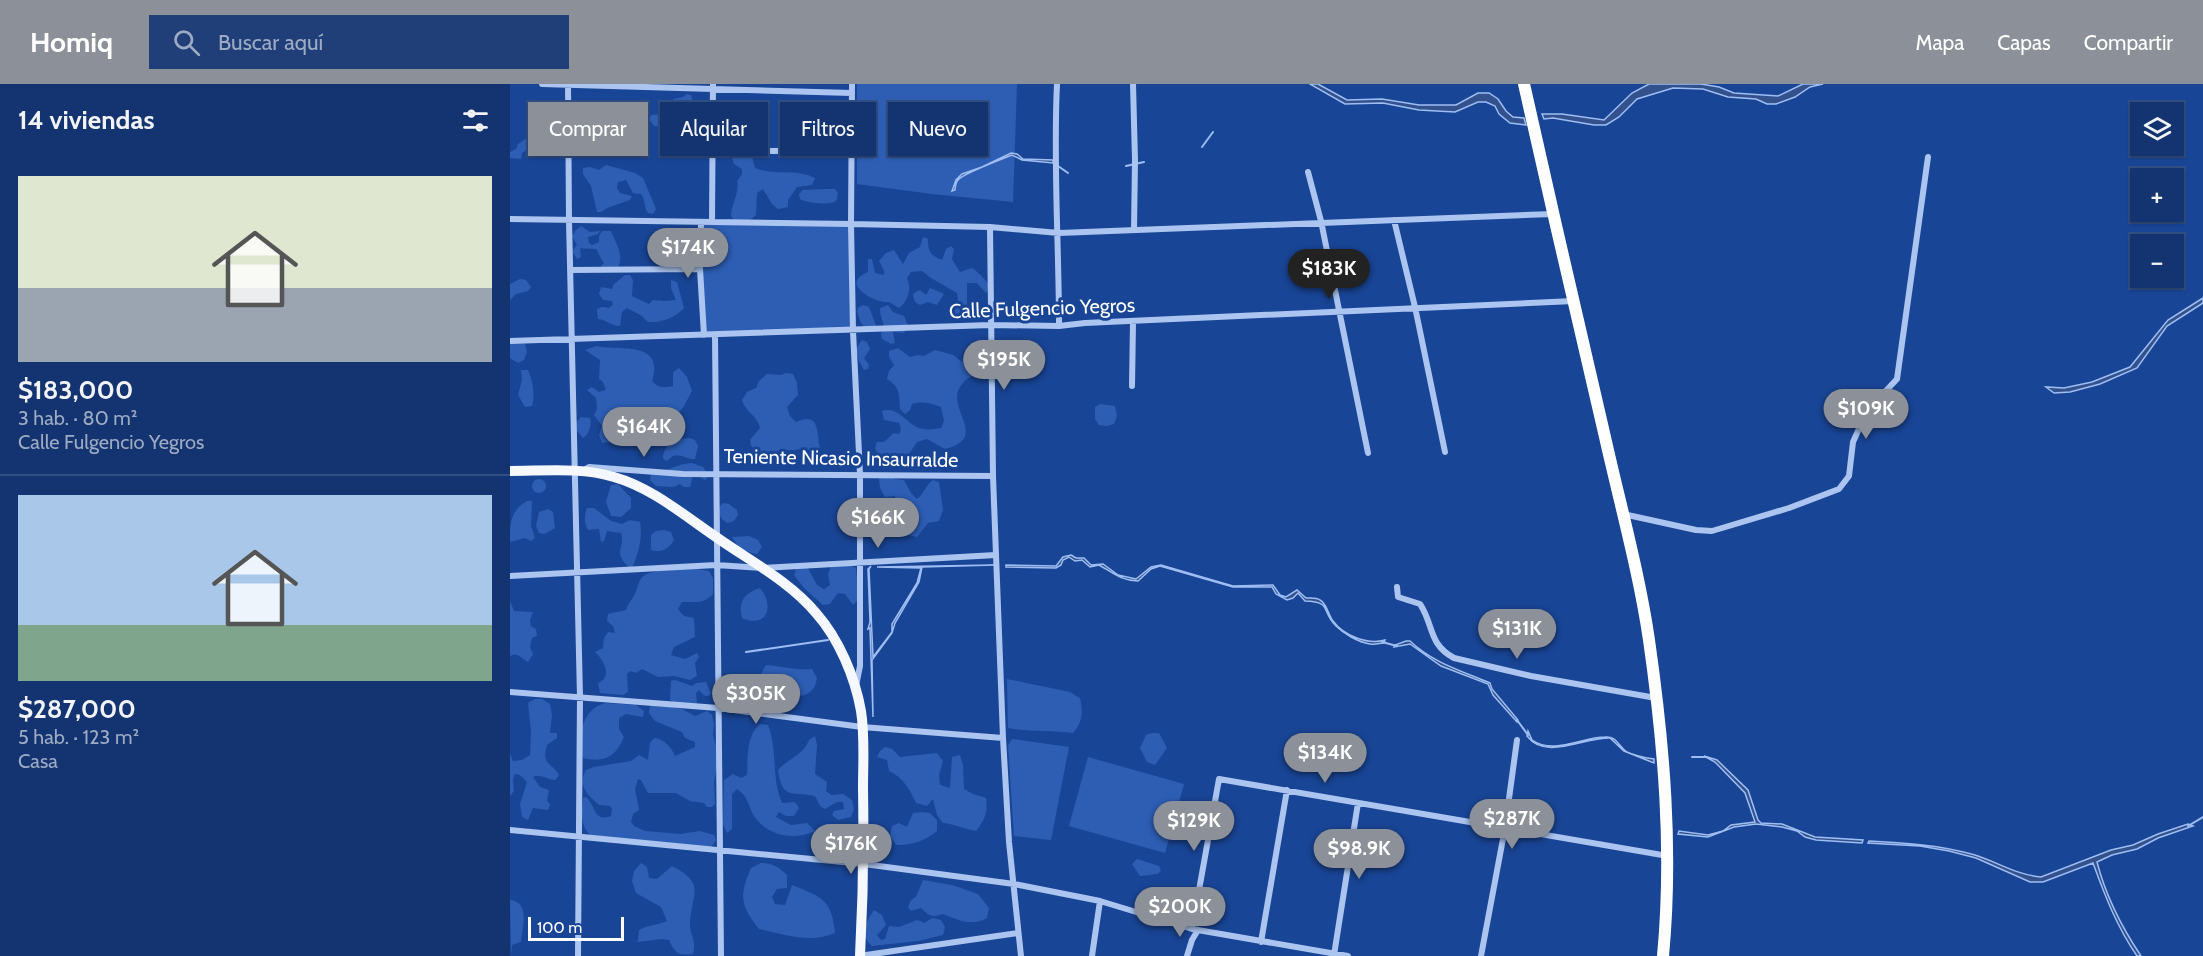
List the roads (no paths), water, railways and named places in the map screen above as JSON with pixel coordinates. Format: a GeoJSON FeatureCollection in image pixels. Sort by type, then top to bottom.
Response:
{"type":"FeatureCollection","features":[{"type":"Feature","properties":{"kind":"highway"},"geometry":{"type":"LineString","coordinates":[[1524,84],[1623,514],[1649,639],[1662,749],[1668,856],[1663,956]]}},
{"type":"Feature","properties":{"kind":"main road"},"geometry":{"type":"LineString","coordinates":[[510,471],[578,472],[613,477],[636,486],[716,537],[798,594],[831,633],[856,690],[862,727],[864,864],[860,956]]}},
{"type":"Feature","properties":{"kind":"street"},"geometry":{"type":"LineString","coordinates":[[543,84],[713,87],[852,93]]}},
{"type":"Feature","properties":{"kind":"street"},"geometry":{"type":"LineString","coordinates":[[852,84],[852,102]]}},
{"type":"Feature","properties":{"kind":"street"},"geometry":{"type":"LineString","coordinates":[[1057,84],[1059,326]]}},
{"type":"Feature","properties":{"kind":"street"},"geometry":{"type":"LineString","coordinates":[[1133,84],[1134,230]]}},
{"type":"Feature","properties":{"kind":"street"},"geometry":{"type":"LineString","coordinates":[[568,85],[570,270],[578,472],[577,574],[580,697],[578,956]]}},
{"type":"Feature","properties":{"kind":"street"},"geometry":{"type":"LineString","coordinates":[[712,222],[713,87]]}},
{"type":"Feature","properties":{"kind":"street"},"geometry":{"type":"LineString","coordinates":[[771,151],[780,151]]}},
{"type":"Feature","properties":{"kind":"street"},"geometry":{"type":"LineString","coordinates":[[852,156],[853,331],[860,474],[860,666],[856,690]]}},
{"type":"Feature","properties":{"kind":"street"},"geometry":{"type":"LineString","coordinates":[[1623,514],[1696,530],[1712,531],[1789,508],[1839,489],[1849,476],[1853,442],[1867,411],[1897,379],[1928,157]]}},
{"type":"Feature","properties":{"kind":"street"},"geometry":{"type":"LineString","coordinates":[[1308,172],[1321,221],[1368,453]]}},
{"type":"Feature","properties":{"kind":"street"},"geometry":{"type":"LineString","coordinates":[[510,219],[990,227],[1059,233],[1321,221],[1357,222],[1553,214]]}},
{"type":"Feature","properties":{"kind":"street"},"geometry":{"type":"LineString","coordinates":[[1394,220],[1415,307],[1445,452]]}},
{"type":"Feature","properties":{"kind":"street"},"geometry":{"type":"LineString","coordinates":[[701,223],[700,269],[704,335]]}},
{"type":"Feature","properties":{"kind":"street"},"geometry":{"type":"LineString","coordinates":[[990,227],[993,476],[1003,738],[1009,842],[1021,956]]}},
{"type":"Feature","properties":{"kind":"street"},"geometry":{"type":"LineString","coordinates":[[570,270],[700,269]]}},
{"type":"Feature","properties":{"kind":"street","name":"Calle Fulgencio Yegros"},"geometry":{"type":"LineString","coordinates":[[510,341],[991,325],[1059,326],[1085,322],[1133,322],[1574,301]]}},
{"type":"Feature","properties":{"kind":"street"},"geometry":{"type":"LineString","coordinates":[[1132,386],[1133,322]]}},
{"type":"Feature","properties":{"kind":"street"},"geometry":{"type":"LineString","coordinates":[[715,335],[721,956]]}},
{"type":"Feature","properties":{"kind":"street","name":"Teniente Nicasio Insaurralde"},"geometry":{"type":"LineString","coordinates":[[578,472],[589,467],[683,474],[993,476]]}},
{"type":"Feature","properties":{"kind":"street"},"geometry":{"type":"LineString","coordinates":[[510,576],[716,565],[762,568],[996,555]]}},
{"type":"Feature","properties":{"kind":"street"},"geometry":{"type":"LineString","coordinates":[[1397,587],[1398,597],[1420,604],[1436,643],[1443,652],[1454,657],[1531,676],[1657,698]]}},
{"type":"Feature","properties":{"kind":"street"},"geometry":{"type":"LineString","coordinates":[[510,692],[718,708],[862,727],[1003,738]]}},
{"type":"Feature","properties":{"kind":"street"},"geometry":{"type":"LineString","coordinates":[[1481,956],[1505,828],[1517,740]]}},
{"type":"Feature","properties":{"kind":"street"},"geometry":{"type":"LineString","coordinates":[[1187,956],[1195,929],[1219,779],[1668,856]]}},
{"type":"Feature","properties":{"kind":"street"},"geometry":{"type":"LineString","coordinates":[[1261,942],[1287,790]]}},
{"type":"Feature","properties":{"kind":"street"},"geometry":{"type":"LineString","coordinates":[[1334,955],[1358,803]]}},
{"type":"Feature","properties":{"kind":"street"},"geometry":{"type":"LineString","coordinates":[[510,830],[864,864],[1014,884],[1100,901],[1195,929],[1348,956]]}},
{"type":"Feature","properties":{"kind":"street"},"geometry":{"type":"LineString","coordinates":[[1092,956],[1100,901]]}},
{"type":"Feature","properties":{"kind":"street"},"geometry":{"type":"LineString","coordinates":[[860,956],[1017,933]]}},
{"type":"Feature","properties":{"kind":"waterway"},"geometry":{"type":"LineString","coordinates":[[1202,147],[1213,132]]}},
{"type":"Feature","properties":{"kind":"waterway"},"geometry":{"type":"LineString","coordinates":[[1126,166],[1144,162]]}},
{"type":"Feature","properties":{"kind":"waterway"},"geometry":{"type":"LineString","coordinates":[[1058,166],[1068,173]]}},
{"type":"Feature","properties":{"kind":"waterway"},"geometry":{"type":"LineString","coordinates":[[746,652],[828,640]]}},
{"type":"Feature","properties":{"kind":"waterway"},"geometry":{"type":"LineString","coordinates":[[1382,642],[1397,646]]}},
{"type":"Feature","properties":{"kind":"waterway"},"geometry":{"type":"LineString","coordinates":[[1517,720],[1528,735]]}},
{"type":"Feature","properties":{"kind":"waterway"},"geometry":{"type":"LineString","coordinates":[[1692,757],[1707,757]]}},
{"type":"Feature","properties":{"kind":"waterway"},"geometry":{"type":"LineString","coordinates":[[2188,826],[2203,817]]}}]}
